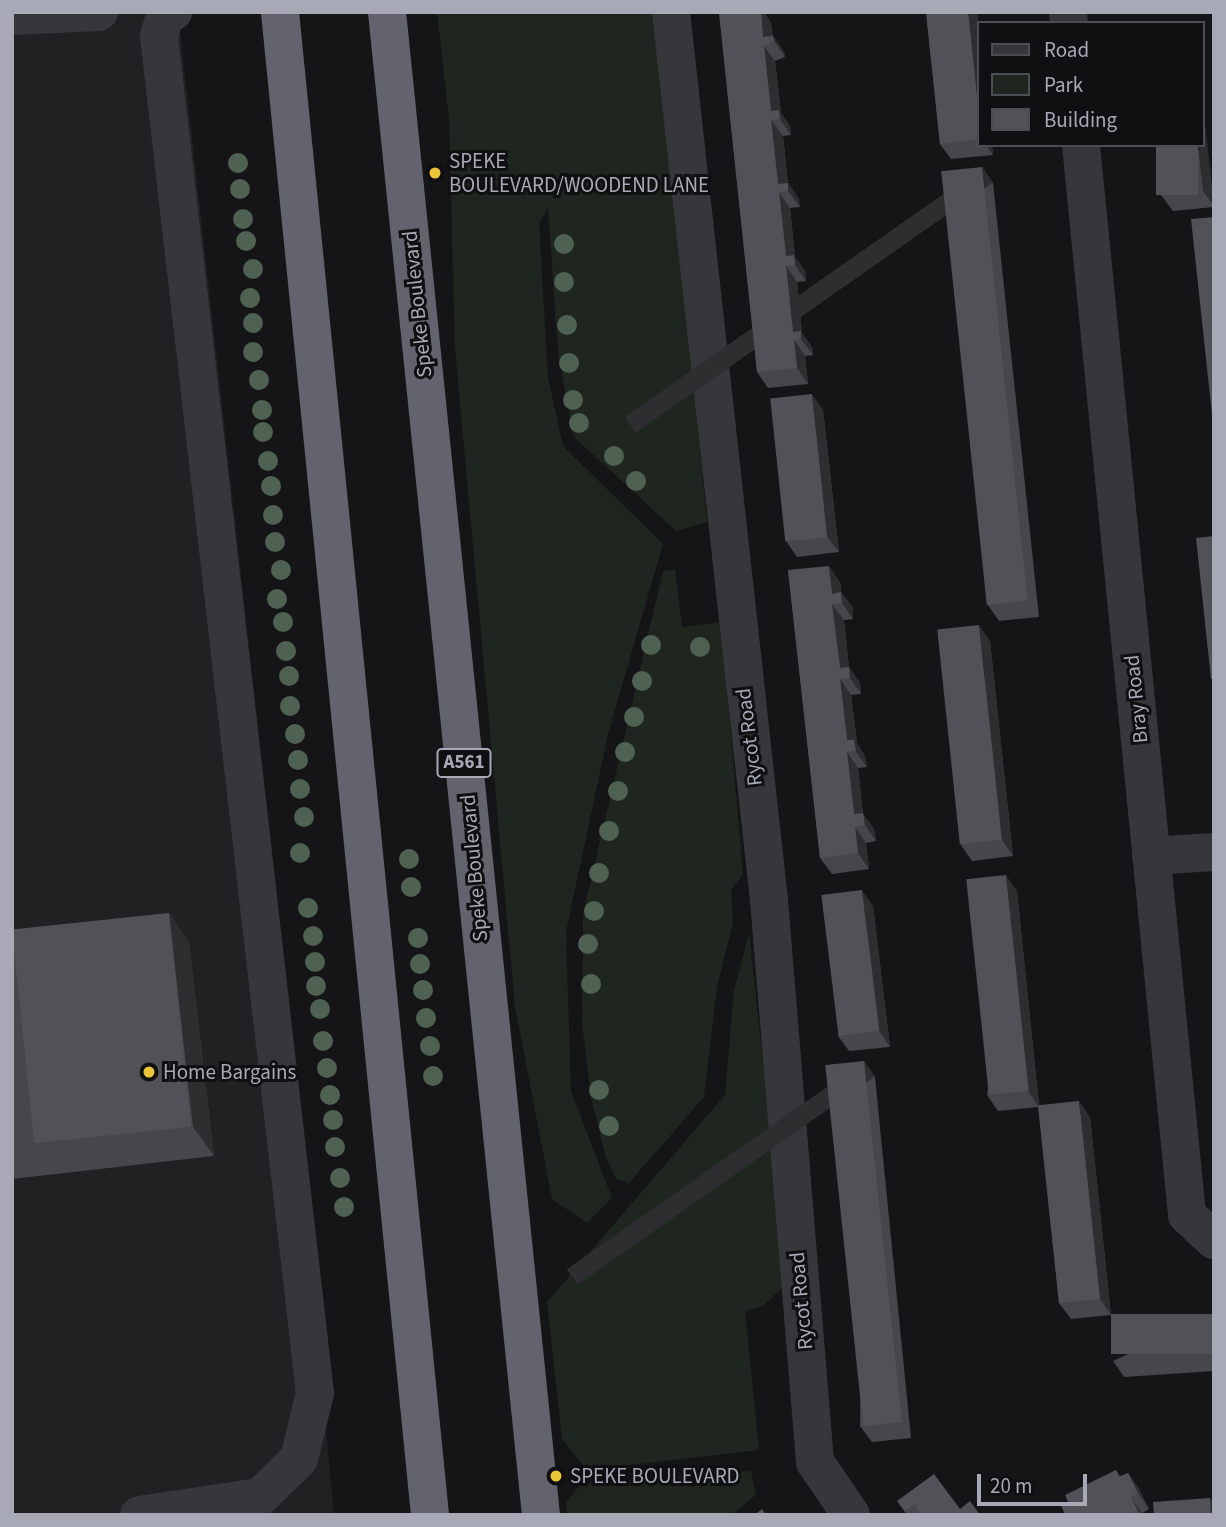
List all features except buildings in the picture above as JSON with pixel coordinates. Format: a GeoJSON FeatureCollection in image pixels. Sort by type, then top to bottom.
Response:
{"type":"FeatureCollection","features":[{"type":"Feature","properties":{"kind":"highway"},"geometry":{"type":"LineString","coordinates":[[280,12],[430,1515]]}},
{"type":"Feature","properties":{"kind":"highway","name":"Speke Boulevard"},"geometry":{"type":"LineString","coordinates":[[387,12],[541,1515]]}},
{"type":"Feature","properties":{"kind":"street"},"geometry":{"type":"LineString","coordinates":[[12,16],[99,12]]}},
{"type":"Feature","properties":{"kind":"street","name":"Rycot Road"},"geometry":{"type":"LineString","coordinates":[[671,12],[768,900],[815,1462],[851,1515]]}},
{"type":"Feature","properties":{"kind":"street"},"geometry":{"type":"LineString","coordinates":[[139,1515],[262,1506],[299,1459],[316,1393],[166,24]]}},
{"type":"Feature","properties":{"kind":"street","name":"Bray Road"},"geometry":{"type":"LineString","coordinates":[[1081,147],[1187,1215],[1214,1240]]}},
{"type":"Feature","properties":{"kind":"street"},"geometry":{"type":"LineString","coordinates":[[1152,856],[1214,852]]}},
{"type":"Feature","properties":{"kind":"shaded area"},"geometry":{"type":"Polygon","coordinates":[[[12,12],[178,12],[277,896],[334,1515],[12,1515],[12,12]]]}},
{"type":"Feature","properties":{"kind":"green space"},"geometry":{"type":"Polygon","coordinates":[[[437,12],[659,12],[707,522],[676,531],[573,436],[558,351],[548,208],[539,223],[548,377],[563,446],[663,544],[608,734],[566,932],[571,1091],[612,1198],[587,1223],[552,1199],[515,1006],[455,349],[449,120],[437,12]]]}},
{"type":"Feature","properties":{"kind":"green space"},"geometry":{"type":"Polygon","coordinates":[[[675,569],[682,627],[721,622],[743,874],[731,890],[733,923],[717,987],[704,1097],[629,1183],[616,1179],[606,1158],[591,1097],[582,1023],[583,914],[663,571],[675,569]]]}},
{"type":"Feature","properties":{"kind":"green space"},"geometry":{"type":"Polygon","coordinates":[[[749,933],[787,1283],[763,1306],[745,1311],[759,1450],[587,1470],[562,1439],[547,1302],[725,1095],[734,991],[749,933]]]}},
{"type":"Feature","properties":{"kind":"green space"},"geometry":{"type":"Polygon","coordinates":[[[751,1471],[756,1495],[731,1515],[567,1515],[566,1503],[581,1484],[751,1471]]]}},
{"type":"Feature","properties":{"kind":"place","name":"SPEKE BOULEVARD/WOODEND LANE"},"geometry":{"type":"Point","coordinates":[435,173]}},
{"type":"Feature","properties":{"kind":"place","name":"Home Bargains"},"geometry":{"type":"Point","coordinates":[149,1072]}},
{"type":"Feature","properties":{"kind":"place","name":"SPEKE BOULEVARD"},"geometry":{"type":"Point","coordinates":[556,1476]}}]}
